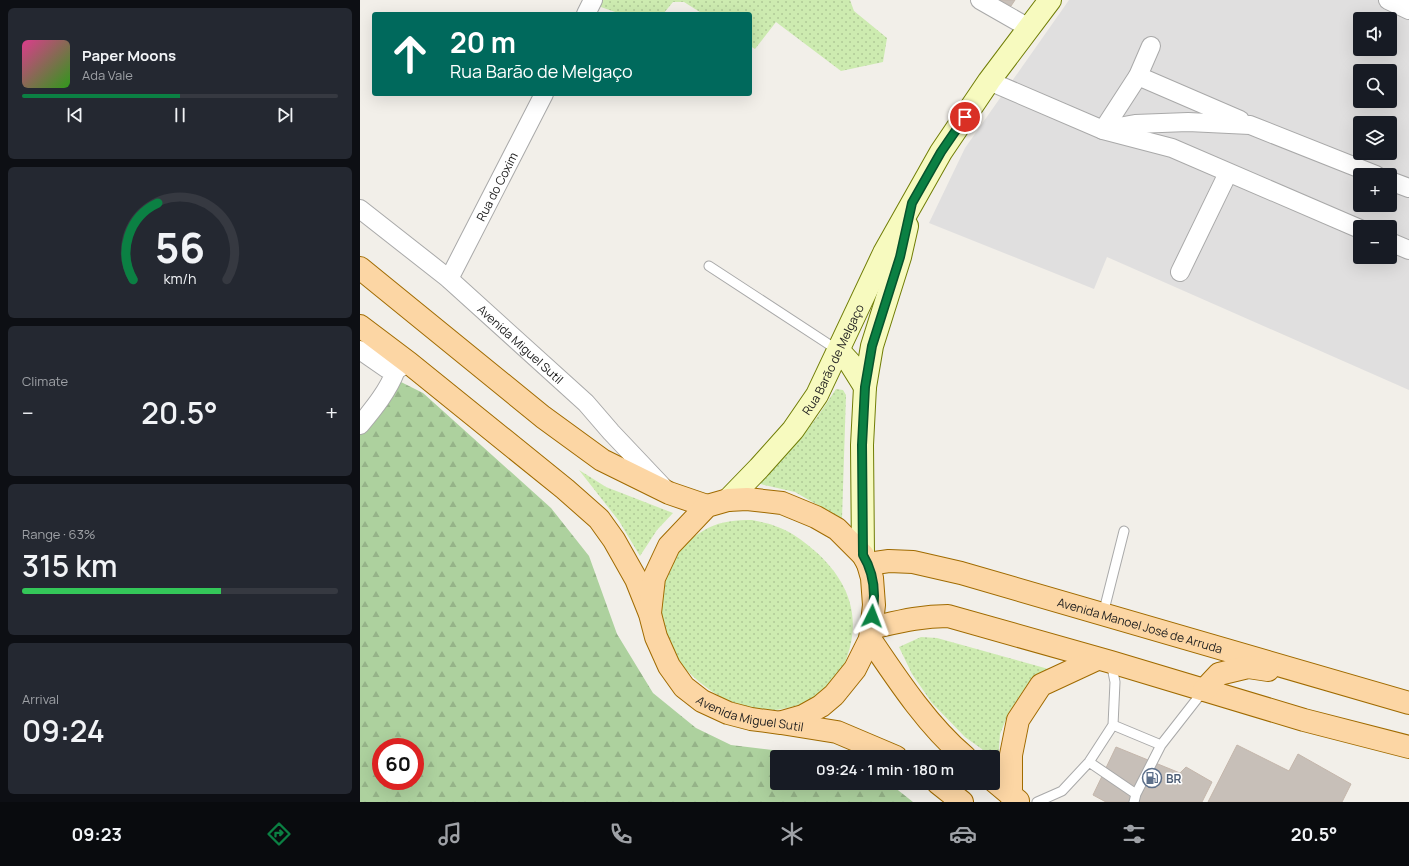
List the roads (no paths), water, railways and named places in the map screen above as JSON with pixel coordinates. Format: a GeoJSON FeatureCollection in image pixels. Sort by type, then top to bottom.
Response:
{"type":"FeatureCollection","features":[{"type":"Feature","properties":{"kind":"main road","name":"Avenida Miguel Sutil"},"geometry":{"type":"LineString","coordinates":[[360,268],[543,416],[602,460],[669,493],[707,506],[669,546],[654,578],[650,614]]}},
{"type":"Feature","properties":{"kind":"main road","name":"Avenida Miguel Sutil"},"geometry":{"type":"LineString","coordinates":[[360,326],[402,366],[564,489],[599,519],[614,540],[636,579],[650,614],[656,637],[669,666],[684,687],[702,701],[728,713],[751,719],[837,732],[879,750]]}},
{"type":"Feature","properties":{"kind":"main road"},"geometry":{"type":"LineString","coordinates":[[707,506],[728,500],[747,499],[782,503],[816,517],[838,529],[866,559],[872,578],[874,605],[870,633],[855,669],[834,695],[821,706],[803,716],[781,723]]}},
{"type":"Feature","properties":{"kind":"main road","name":"Avenida Manoel José de Arruda"},"geometry":{"type":"LineString","coordinates":[[866,559],[913,562],[961,573],[1409,703]]}},
{"type":"Feature","properties":{"kind":"main road"},"geometry":{"type":"LineString","coordinates":[[870,633],[913,618],[948,616],[1104,660],[1304,720],[1409,747]]}},
{"type":"Feature","properties":{"kind":"main road"},"geometry":{"type":"LineString","coordinates":[[870,633],[914,701],[957,750]]}},
{"type":"Feature","properties":{"kind":"main road"},"geometry":{"type":"LineString","coordinates":[[1015,799],[1012,755],[1018,720],[1041,685],[1104,660]]}},
{"type":"Feature","properties":{"kind":"main road"},"geometry":{"type":"LineString","coordinates":[[1204,690],[1219,674],[1248,667],[1313,676]]}},
{"type":"Feature","properties":{"kind":"main road"},"geometry":{"type":"LineString","coordinates":[[1000,786],[1015,799]]}},
{"type":"Feature","properties":{"kind":"main road"},"geometry":{"type":"LineString","coordinates":[[947,790],[962,802]]}},
{"type":"Feature","properties":{"kind":"street"},"geometry":{"type":"LineString","coordinates":[[587,12],[593,0]]}},
{"type":"Feature","properties":{"kind":"street"},"geometry":{"type":"LineString","coordinates":[[980,0],[1029,28]]}},
{"type":"Feature","properties":{"kind":"street","name":"Rua Barão de Melgaço"},"geometry":{"type":"LineString","coordinates":[[728,500],[793,430],[818,395],[884,253],[941,152],[989,82],[1050,0]]}},
{"type":"Feature","properties":{"kind":"street"},"geometry":{"type":"LineString","coordinates":[[1388,0],[1409,10]]}},
{"type":"Feature","properties":{"kind":"street"},"geometry":{"type":"LineString","coordinates":[[1103,130],[1138,76],[1151,46]]}},
{"type":"Feature","properties":{"kind":"street"},"geometry":{"type":"LineString","coordinates":[[1138,76],[1250,125],[1358,168]]}},
{"type":"Feature","properties":{"kind":"street"},"geometry":{"type":"LineString","coordinates":[[989,82],[1103,130],[1172,148],[1353,226]]}},
{"type":"Feature","properties":{"kind":"street","name":"Rua do Coxim"},"geometry":{"type":"LineString","coordinates":[[449,279],[543,96]]}},
{"type":"Feature","properties":{"kind":"street"},"geometry":{"type":"LineString","coordinates":[[1103,130],[1135,124],[1180,122],[1250,125]]}},
{"type":"Feature","properties":{"kind":"street"},"geometry":{"type":"LineString","coordinates":[[1180,272],[1228,173]]}},
{"type":"Feature","properties":{"kind":"street"},"geometry":{"type":"LineString","coordinates":[[1397,184],[1409,188]]}},
{"type":"Feature","properties":{"kind":"street","name":"Rua Barão de Melgaço"},"geometry":{"type":"LineString","coordinates":[[866,559],[862,445],[865,387],[872,346],[900,257],[912,203]]}},
{"type":"Feature","properties":{"kind":"street","name":"Avenida Miguel Sutil"},"geometry":{"type":"LineString","coordinates":[[360,210],[449,279],[586,403],[611,432],[669,493]]}},
{"type":"Feature","properties":{"kind":"street"},"geometry":{"type":"LineString","coordinates":[[1397,245],[1409,250]]}},
{"type":"Feature","properties":{"kind":"street","name":"Avenida Miguel Sutil"},"geometry":{"type":"LineString","coordinates":[[360,350],[386,368],[402,366]]}},
{"type":"Feature","properties":{"kind":"street"},"geometry":{"type":"LineString","coordinates":[[839,351],[850,363],[865,387]]}},
{"type":"Feature","properties":{"kind":"street"},"geometry":{"type":"LineString","coordinates":[[360,425],[402,366]]}},
{"type":"Feature","properties":{"kind":"lane"},"geometry":{"type":"LineString","coordinates":[[709,266],[839,351]]}},
{"type":"Feature","properties":{"kind":"lane"},"geometry":{"type":"LineString","coordinates":[[1103,614],[1124,531]]}},
{"type":"Feature","properties":{"kind":"lane"},"geometry":{"type":"LineString","coordinates":[[1037,802],[1062,791],[1089,762],[1113,725],[1115,682],[1104,660]]}},
{"type":"Feature","properties":{"kind":"lane"},"geometry":{"type":"LineString","coordinates":[[1089,762],[1135,798],[1161,745],[1204,690]]}},
{"type":"Feature","properties":{"kind":"lane"},"geometry":{"type":"LineString","coordinates":[[1113,725],[1161,745]]}},
{"type":"Feature","properties":{"kind":"place","name":"BR"},"geometry":{"type":"Point","coordinates":[1152,778]}}]}
